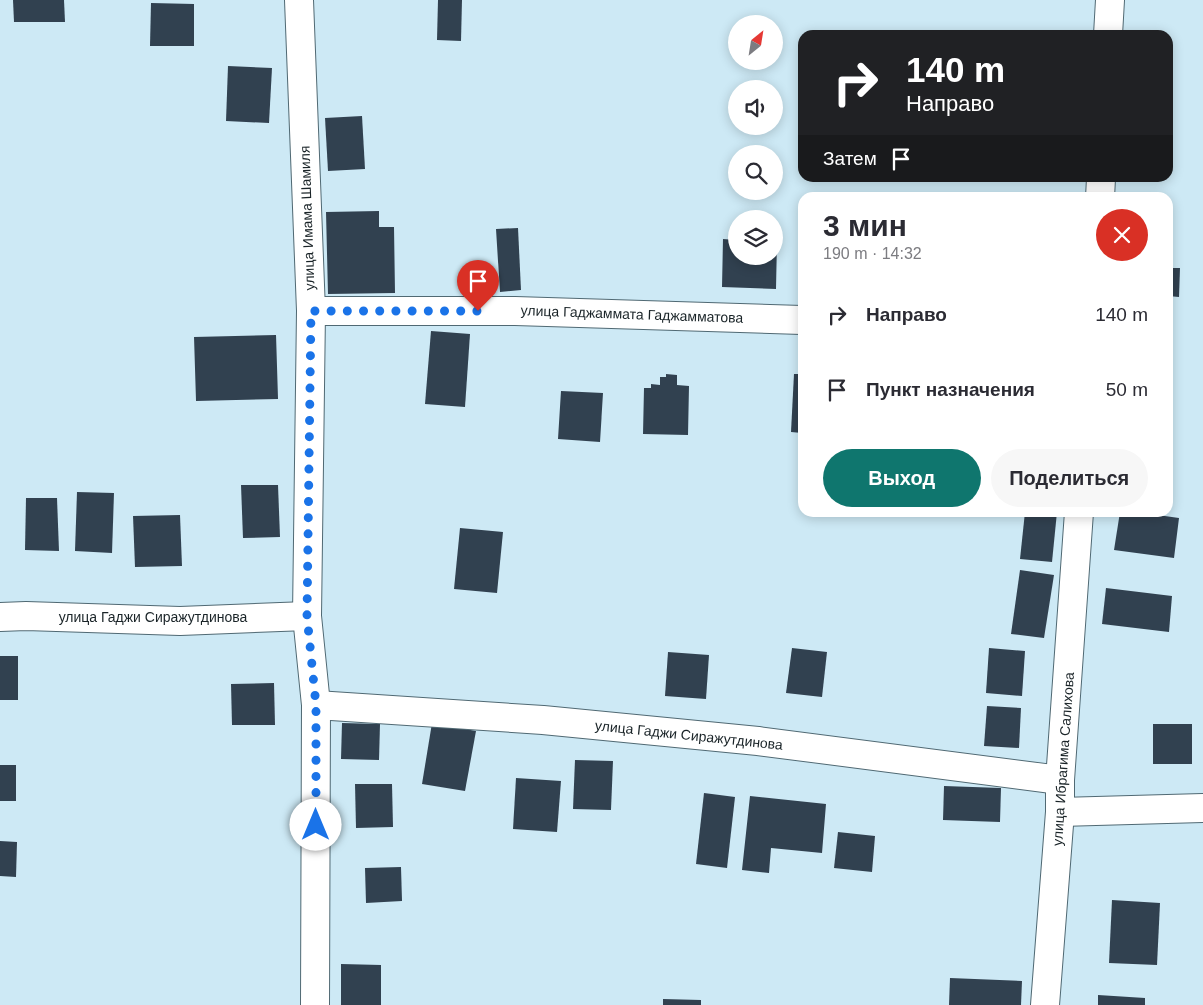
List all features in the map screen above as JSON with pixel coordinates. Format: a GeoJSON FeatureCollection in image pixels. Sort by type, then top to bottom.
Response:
{"type":"FeatureCollection","features":[{"type":"Feature","properties":{"kind":"street","name":"улица Имама Шамиля"},"geometry":{"type":"LineString","coordinates":[[299,0],[311,311],[307,616],[316,705],[315,1005]]}},
{"type":"Feature","properties":{"kind":"street"},"geometry":{"type":"LineString","coordinates":[[1108,30],[1110,0]]}},
{"type":"Feature","properties":{"kind":"street","name":"улица Гаджаммата Гаджамматова"},"geometry":{"type":"LineString","coordinates":[[311,311],[515,310],[798,320]]}},
{"type":"Feature","properties":{"kind":"street","name":"улица Ибрагима Салихова"},"geometry":{"type":"LineString","coordinates":[[1045,1005],[1080,517]]}},
{"type":"Feature","properties":{"kind":"street","name":"улица Гаджи Сиражутдинова"},"geometry":{"type":"LineString","coordinates":[[0,617],[180,620],[307,616]]}},
{"type":"Feature","properties":{"kind":"street","name":"улица Гаджи Сиражутдинова"},"geometry":{"type":"LineString","coordinates":[[316,705],[542,720],[758,741],[1060,780]]}},
{"type":"Feature","properties":{"kind":"street"},"geometry":{"type":"LineString","coordinates":[[1060,812],[1203,808]]}},
{"type":"Feature","properties":{"kind":"building"},"geometry":{"type":"Polygon","coordinates":[[[13,0],[64,0],[65,22],[14,22],[13,0]]]}},
{"type":"Feature","properties":{"kind":"building"},"geometry":{"type":"Polygon","coordinates":[[[438,0],[462,0],[461,41],[437,40],[438,0]]]}},
{"type":"Feature","properties":{"kind":"building"},"geometry":{"type":"Polygon","coordinates":[[[151,3],[194,4],[194,46],[150,46],[151,3]]]}},
{"type":"Feature","properties":{"kind":"building"},"geometry":{"type":"Polygon","coordinates":[[[228,66],[272,68],[269,123],[226,121],[228,66]]]}},
{"type":"Feature","properties":{"kind":"building"},"geometry":{"type":"Polygon","coordinates":[[[362,116],[365,169],[328,171],[325,118],[362,116]]]}},
{"type":"Feature","properties":{"kind":"building"},"geometry":{"type":"Polygon","coordinates":[[[379,211],[379,227],[394,227],[395,293],[328,294],[326,212],[379,211]]]}},
{"type":"Feature","properties":{"kind":"building"},"geometry":{"type":"Polygon","coordinates":[[[518,228],[521,290],[500,292],[496,229],[518,228]]]}},
{"type":"Feature","properties":{"kind":"building"},"geometry":{"type":"Polygon","coordinates":[[[723,239],[728,239],[728,265],[776,265],[776,289],[722,287],[723,239]]]}},
{"type":"Feature","properties":{"kind":"building"},"geometry":{"type":"Polygon","coordinates":[[[1173,268],[1180,268],[1179,297],[1173,296],[1173,268]]]}},
{"type":"Feature","properties":{"kind":"building"},"geometry":{"type":"Polygon","coordinates":[[[431,331],[470,334],[465,407],[425,404],[431,331]]]}},
{"type":"Feature","properties":{"kind":"building"},"geometry":{"type":"Polygon","coordinates":[[[276,335],[278,399],[196,401],[194,337],[276,335]]]}},
{"type":"Feature","properties":{"kind":"building"},"geometry":{"type":"Polygon","coordinates":[[[666,374],[677,375],[677,385],[689,386],[688,435],[643,434],[644,388],[651,388],[651,384],[660,385],[660,377],[666,377],[666,374]]]}},
{"type":"Feature","properties":{"kind":"building"},"geometry":{"type":"Polygon","coordinates":[[[794,374],[798,374],[798,433],[791,432],[794,374]]]}},
{"type":"Feature","properties":{"kind":"building"},"geometry":{"type":"Polygon","coordinates":[[[561,391],[603,393],[600,442],[558,439],[561,391]]]}},
{"type":"Feature","properties":{"kind":"building"},"geometry":{"type":"Polygon","coordinates":[[[241,485],[278,485],[280,537],[243,538],[241,485]]]}},
{"type":"Feature","properties":{"kind":"building"},"geometry":{"type":"Polygon","coordinates":[[[77,492],[114,493],[112,553],[75,551],[77,492]]]}},
{"type":"Feature","properties":{"kind":"building"},"geometry":{"type":"Polygon","coordinates":[[[26,498],[57,498],[59,551],[25,550],[26,498]]]}},
{"type":"Feature","properties":{"kind":"building"},"geometry":{"type":"Polygon","coordinates":[[[180,515],[182,566],[135,567],[133,516],[180,515]]]}},
{"type":"Feature","properties":{"kind":"building"},"geometry":{"type":"Polygon","coordinates":[[[1024,517],[1056,517],[1052,562],[1020,559],[1024,517]]]}},
{"type":"Feature","properties":{"kind":"building"},"geometry":{"type":"Polygon","coordinates":[[[1119,517],[1179,518],[1174,558],[1114,550],[1119,517]]]}},
{"type":"Feature","properties":{"kind":"building"},"geometry":{"type":"Polygon","coordinates":[[[460,528],[503,532],[497,593],[454,589],[460,528]]]}},
{"type":"Feature","properties":{"kind":"building"},"geometry":{"type":"Polygon","coordinates":[[[1020,570],[1054,575],[1044,638],[1011,634],[1020,570]]]}},
{"type":"Feature","properties":{"kind":"building"},"geometry":{"type":"Polygon","coordinates":[[[1106,588],[1172,596],[1169,632],[1102,624],[1106,588]]]}},
{"type":"Feature","properties":{"kind":"building"},"geometry":{"type":"Polygon","coordinates":[[[792,648],[827,652],[822,697],[786,693],[792,648]]]}},
{"type":"Feature","properties":{"kind":"building"},"geometry":{"type":"Polygon","coordinates":[[[989,648],[1025,651],[1022,696],[986,693],[989,648]]]}},
{"type":"Feature","properties":{"kind":"building"},"geometry":{"type":"Polygon","coordinates":[[[668,652],[709,655],[706,699],[665,696],[668,652]]]}},
{"type":"Feature","properties":{"kind":"building"},"geometry":{"type":"Polygon","coordinates":[[[0,656],[18,656],[18,700],[0,700],[0,656]]]}},
{"type":"Feature","properties":{"kind":"building"},"geometry":{"type":"Polygon","coordinates":[[[274,683],[275,725],[232,725],[231,684],[274,683]]]}},
{"type":"Feature","properties":{"kind":"building"},"geometry":{"type":"Polygon","coordinates":[[[987,706],[1021,708],[1019,748],[984,746],[987,706]]]}},
{"type":"Feature","properties":{"kind":"building"},"geometry":{"type":"Polygon","coordinates":[[[342,723],[380,724],[379,760],[341,759],[342,723]]]}},
{"type":"Feature","properties":{"kind":"building"},"geometry":{"type":"Polygon","coordinates":[[[432,723],[476,731],[465,791],[422,784],[432,723]]]}},
{"type":"Feature","properties":{"kind":"building"},"geometry":{"type":"Polygon","coordinates":[[[1153,724],[1192,724],[1192,764],[1153,764],[1153,724]]]}},
{"type":"Feature","properties":{"kind":"building"},"geometry":{"type":"Polygon","coordinates":[[[575,760],[613,761],[611,810],[573,809],[575,760]]]}},
{"type":"Feature","properties":{"kind":"building"},"geometry":{"type":"Polygon","coordinates":[[[0,765],[16,765],[16,801],[0,801],[0,765]]]}},
{"type":"Feature","properties":{"kind":"building"},"geometry":{"type":"Polygon","coordinates":[[[516,778],[561,781],[557,832],[513,829],[516,778]]]}},
{"type":"Feature","properties":{"kind":"building"},"geometry":{"type":"Polygon","coordinates":[[[355,784],[392,784],[393,827],[356,828],[355,784]]]}},
{"type":"Feature","properties":{"kind":"building"},"geometry":{"type":"Polygon","coordinates":[[[944,786],[1001,788],[1000,822],[943,820],[944,786]]]}},
{"type":"Feature","properties":{"kind":"building"},"geometry":{"type":"Polygon","coordinates":[[[704,793],[735,797],[727,868],[696,864],[704,793]]]}},
{"type":"Feature","properties":{"kind":"building"},"geometry":{"type":"Polygon","coordinates":[[[750,796],[826,804],[822,853],[771,848],[769,873],[742,870],[750,796]]]}},
{"type":"Feature","properties":{"kind":"building"},"geometry":{"type":"Polygon","coordinates":[[[838,832],[875,836],[872,872],[834,868],[838,832]]]}},
{"type":"Feature","properties":{"kind":"building"},"geometry":{"type":"Polygon","coordinates":[[[0,841],[17,842],[16,877],[0,876],[0,841]]]}},
{"type":"Feature","properties":{"kind":"building"},"geometry":{"type":"Polygon","coordinates":[[[401,867],[402,901],[366,903],[365,868],[401,867]]]}},
{"type":"Feature","properties":{"kind":"building"},"geometry":{"type":"Polygon","coordinates":[[[1112,900],[1160,903],[1157,965],[1109,963],[1112,900]]]}},
{"type":"Feature","properties":{"kind":"building"},"geometry":{"type":"Polygon","coordinates":[[[341,964],[381,965],[381,1005],[341,1005],[341,964]]]}},
{"type":"Feature","properties":{"kind":"building"},"geometry":{"type":"Polygon","coordinates":[[[950,978],[1022,981],[1021,1005],[949,1005],[950,978]]]}},
{"type":"Feature","properties":{"kind":"building"},"geometry":{"type":"Polygon","coordinates":[[[1098,995],[1145,998],[1145,1005],[1098,1005],[1098,995]]]}},
{"type":"Feature","properties":{"kind":"building"},"geometry":{"type":"Polygon","coordinates":[[[663,999],[701,1000],[701,1005],[663,1005],[663,999]]]}},
{"type":"Feature","properties":{"kind":"route"},"geometry":{"type":"LineString","coordinates":[[316,825],[316,705],[307,616],[311,311],[478,311]]}}]}
